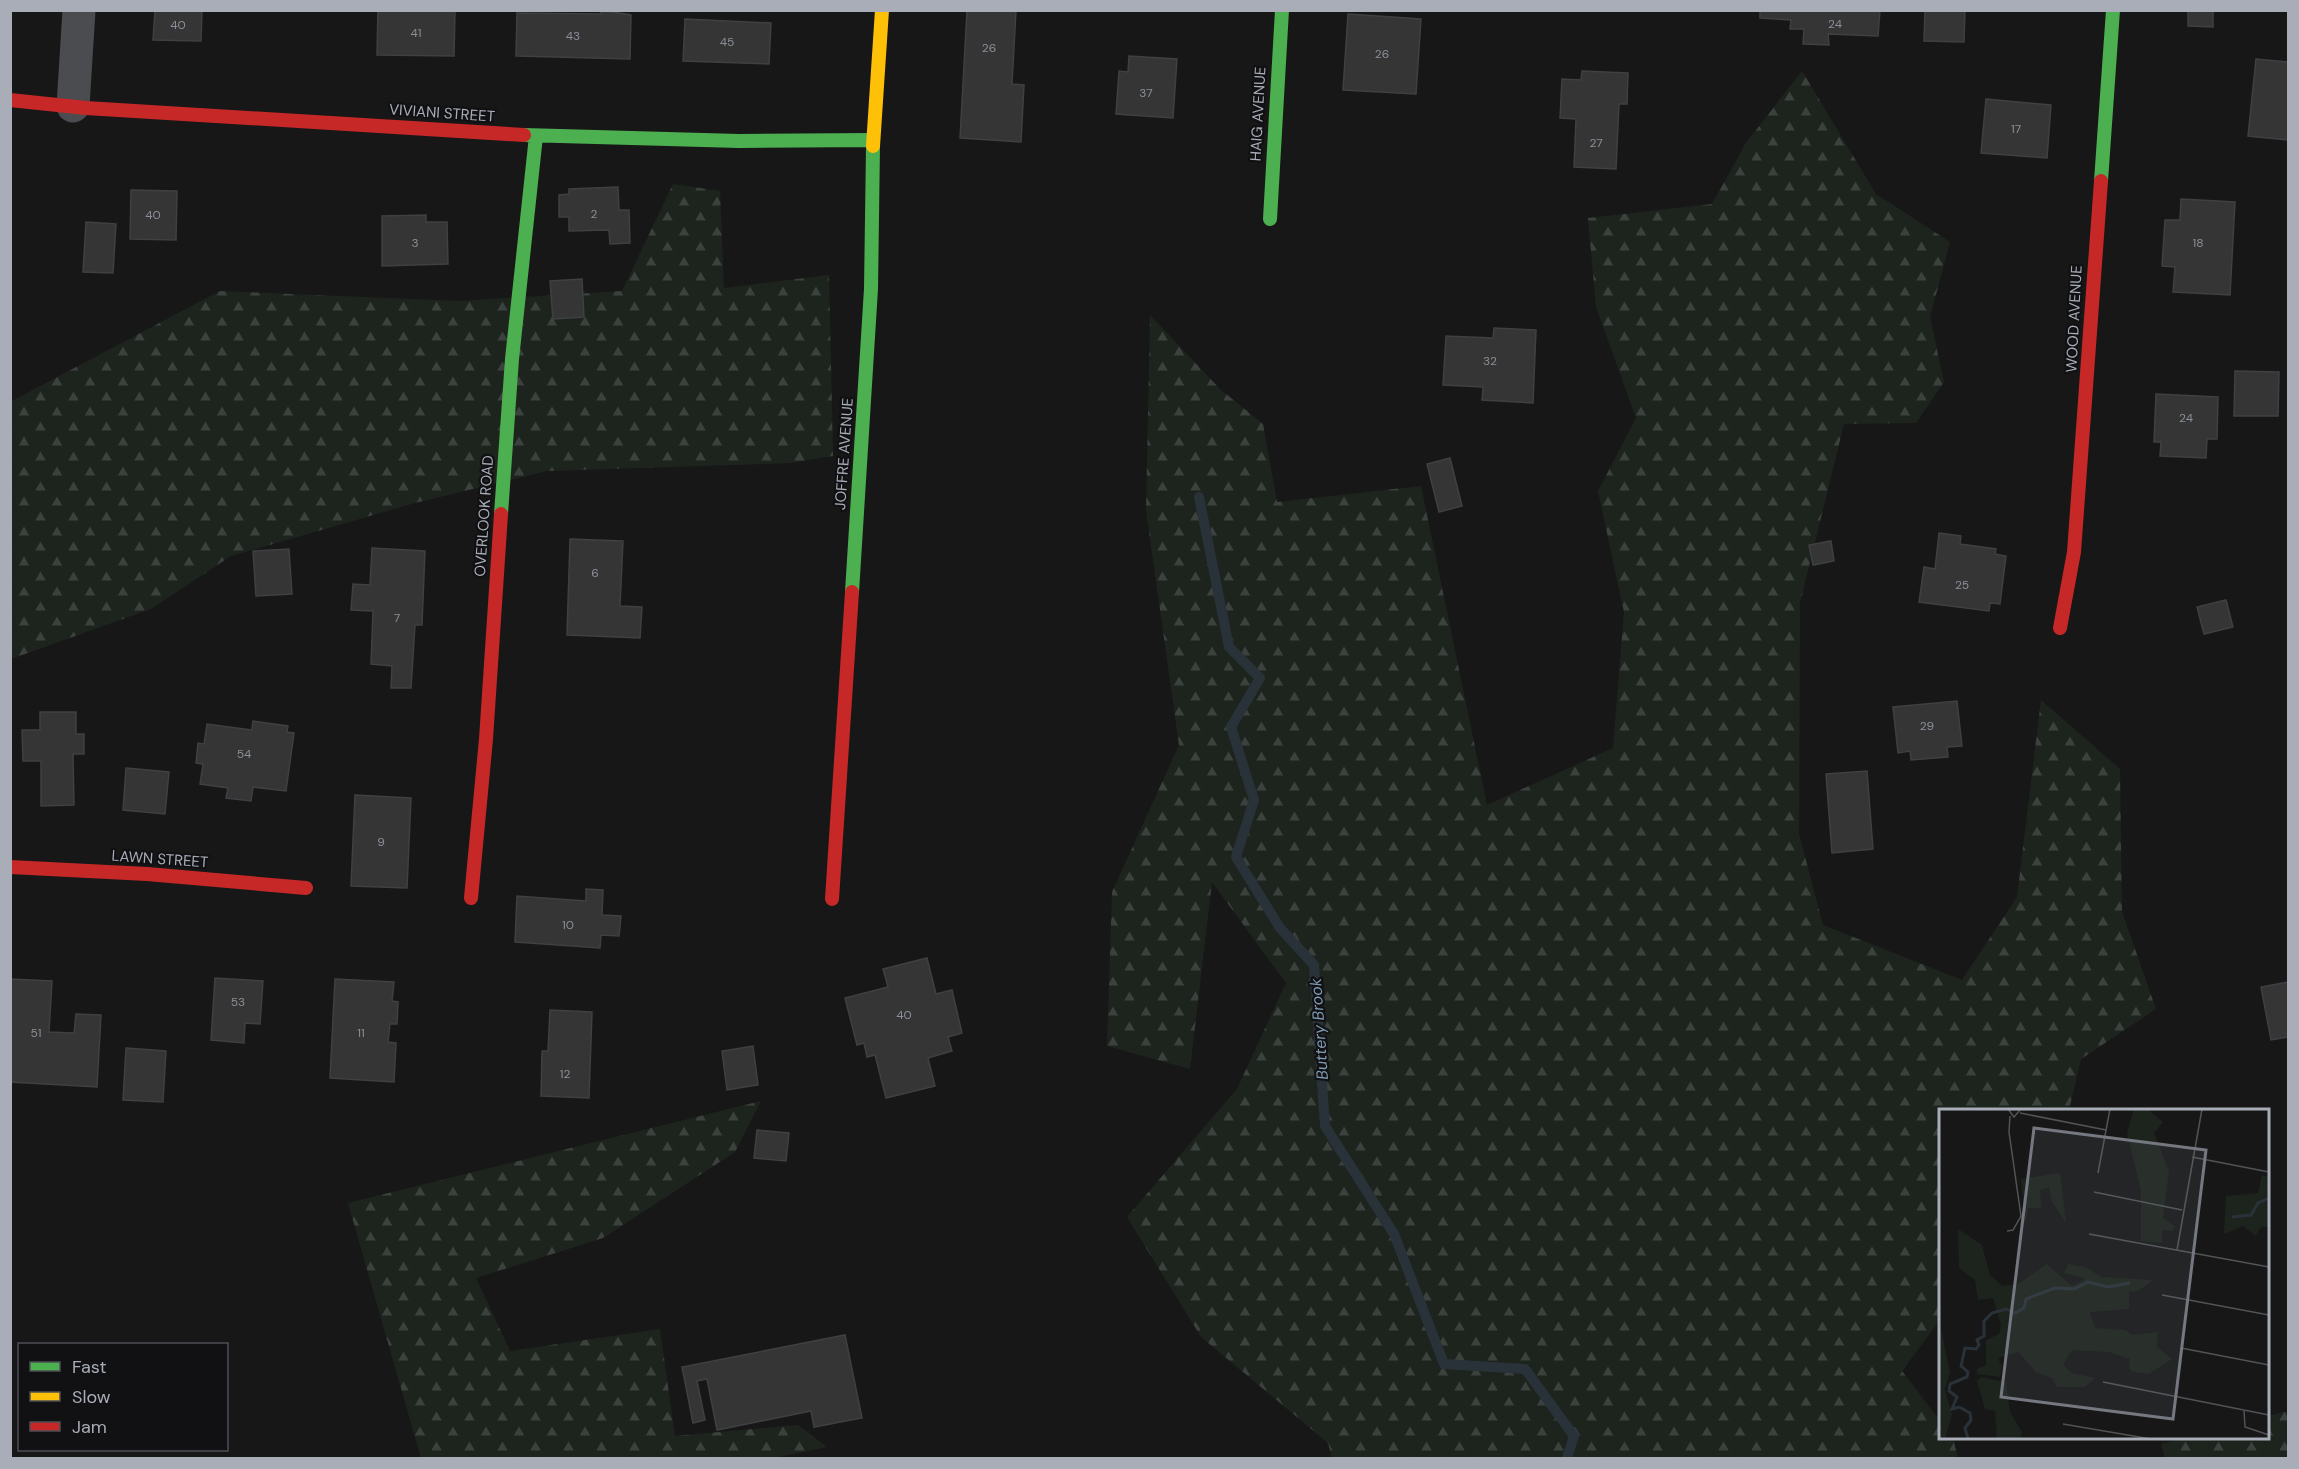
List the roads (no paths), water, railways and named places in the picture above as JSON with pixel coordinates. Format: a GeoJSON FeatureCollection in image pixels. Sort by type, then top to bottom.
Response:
{"type":"FeatureCollection","features":[{"type":"Feature","properties":{"kind":"street"},"geometry":{"type":"LineString","coordinates":[[73,106],[79,10]]}},
{"type":"Feature","properties":{"kind":"street","name":"JOFFRE AVENUE"},"geometry":{"type":"LineString","coordinates":[[832,899],[871,289],[873,140],[882,10]]}},
{"type":"Feature","properties":{"kind":"street","name":"HAIG AVENUE"},"geometry":{"type":"LineString","coordinates":[[1270,219],[1282,10]]}},
{"type":"Feature","properties":{"kind":"street","name":"WOOD AVENUE"},"geometry":{"type":"LineString","coordinates":[[2060,627],[2074,552],[2113,10]]}},
{"type":"Feature","properties":{"kind":"street","name":"VIVIANI STREET"},"geometry":{"type":"LineString","coordinates":[[10,100],[536,136],[739,141],[873,140]]}},
{"type":"Feature","properties":{"kind":"street","name":"OVERLOOK ROAD"},"geometry":{"type":"LineString","coordinates":[[471,898],[486,739],[512,359],[536,136]]}},
{"type":"Feature","properties":{"kind":"street","name":"LAWN STREET"},"geometry":{"type":"LineString","coordinates":[[10,867],[147,874],[306,888]]}},
{"type":"Feature","properties":{"kind":"waterway","name":"Buttery Brook"},"geometry":{"type":"LineString","coordinates":[[1199,497],[1229,647],[1260,678],[1231,727],[1254,800],[1236,857],[1280,928],[1314,965],[1325,1126],[1394,1234],[1444,1364],[1525,1369],[1574,1436],[1567,1458]]}}]}
